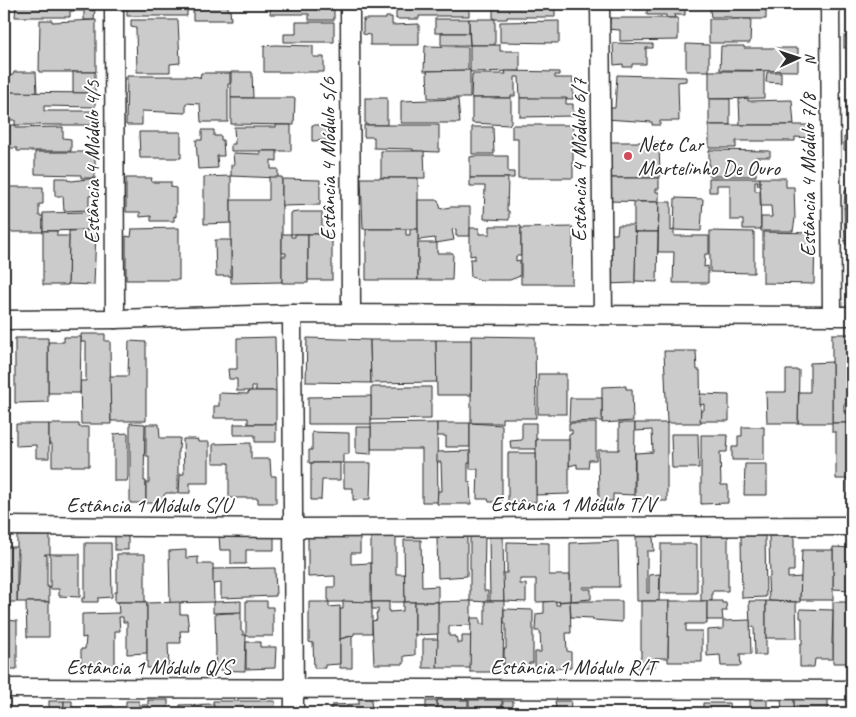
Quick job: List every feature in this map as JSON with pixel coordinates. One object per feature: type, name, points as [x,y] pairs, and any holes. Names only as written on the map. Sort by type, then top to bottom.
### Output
[{"type":"street","name":"Estância 4 Módulo 4/5","points":[[114,4],[115,319]]},
{"type":"street","name":"Estância 4 Módulo 5/6","points":[[350,4],[351,314]]},
{"type":"street","name":"Estância 4 Módulo 6/7","points":[[600,4],[602,315]]},
{"type":"street","name":"Estância 4 Módulo 7/8","points":[[830,4],[832,316]]},
{"type":"street","points":[[292,314],[294,713]]},
{"type":"street","points":[[4,320],[292,314],[852,316]]},
{"type":"street","name":"Estância 1 Módulo S/U","points":[[4,526],[293,528]]},
{"type":"street","name":"Estância 1 Módulo T/V","points":[[293,528],[852,526]]},
{"type":"street","name":"Estância 1 Módulo Q/S","points":[[4,688],[294,690]]},
{"type":"street","name":"Estância 1 Módulo R/T","points":[[294,690],[852,690]]},
{"type":"building","points":[[4,4],[6,4],[6,20],[4,20]]},
{"type":"building","points":[[16,4],[90,4],[90,10],[93,11],[93,8],[95,8],[94,20],[84,20],[84,11],[70,11],[70,17],[15,17]]},
{"type":"building","points":[[127,4],[192,4],[192,10],[187,10],[187,16],[127,16]]},
{"type":"building","points":[[193,4],[228,4],[231,20],[193,20]]},
{"type":"building","points":[[271,4],[334,4],[334,20],[309,20],[309,14],[270,14]]},
{"type":"building","points":[[396,4],[469,4],[469,16],[419,16],[419,19],[396,19]]},
{"type":"building","points":[[493,4],[555,4],[555,17],[507,17],[507,19],[493,19]]},
{"type":"building","points":[[647,4],[685,4],[685,15],[674,15],[675,18],[666,18],[666,15],[647,15]]},
{"type":"building","points":[[709,4],[766,4],[766,19],[711,17]]},
{"type":"building","points":[[386,17],[392,17],[392,25],[419,24],[419,45],[370,45],[370,35],[363,34],[363,22],[365,21],[363,19],[386,19]]},
{"type":"building","points":[[610,18],[678,18],[678,40],[620,41],[620,30],[606,29],[606,24],[610,24]]},
{"type":"building","points":[[435,19],[469,19],[469,33],[435,33]]},
{"type":"building","points":[[469,19],[495,19],[495,45],[470,45]]},
{"type":"building","points":[[709,19],[751,19],[750,43],[709,43]]},
{"type":"building","points":[[40,20],[52,20],[52,22],[96,20],[96,72],[39,72]]},
{"type":"building","points":[[131,20],[178,20],[180,63],[170,64],[170,72],[137,72],[136,28],[131,27]]},
{"type":"building","points":[[559,21],[559,43],[500,42],[500,22]]},
{"type":"building","points":[[296,22],[334,22],[334,42],[284,42],[284,34],[296,34]]},
{"type":"building","points":[[441,33],[469,33],[470,45],[441,45]]},
{"type":"building","points":[[844,36],[852,36],[852,48],[844,48]]},
{"type":"building","points":[[613,43],[653,44],[653,48],[646,48],[646,64],[632,64],[632,67],[623,67],[623,64],[614,65]]},
{"type":"building","points":[[686,44],[709,45],[709,71],[686,71]]},
{"type":"building","points":[[470,45],[500,45],[500,51],[520,51],[520,71],[470,72]]},
{"type":"building","points":[[264,46],[313,46],[313,57],[324,57],[324,72],[264,72]]},
{"type":"building","points":[[425,46],[468,47],[468,70],[424,71]]},
{"type":"building","points":[[721,46],[798,48],[798,71],[720,70]]},
{"type":"building","points":[[470,70],[470,98],[428,98],[427,71]]},
{"type":"building","points":[[505,71],[559,72],[559,75],[555,75],[555,78],[573,78],[573,99],[520,98],[519,77],[515,77],[515,96],[511,96],[511,98],[471,98],[472,74],[506,74]]},
{"type":"building","points":[[709,71],[764,71],[764,98],[709,99]]},
{"type":"building","points":[[14,72],[36,72],[37,93],[4,92],[4,76],[13,75]]},
{"type":"building","points":[[73,72],[95,72],[95,93],[73,93]]},
{"type":"building","points":[[231,72],[252,72],[253,98],[231,98]]},
{"type":"building","points":[[767,72],[781,72],[781,83],[766,82]]},
{"type":"building","points":[[201,73],[230,73],[230,84],[228,84],[228,122],[201,122],[200,104],[186,103],[186,113],[142,111],[142,125],[126,125],[127,76],[186,76],[200,78]]},
{"type":"building","points":[[617,75],[686,77],[686,81],[678,82],[679,121],[660,121],[660,125],[652,125],[652,122],[605,119],[606,108],[615,108]]},
{"type":"building","points":[[4,92],[95,93],[95,107],[44,106],[44,111],[92,111],[92,125],[15,125],[15,120],[4,120]]},
{"type":"building","points":[[231,98],[295,98],[294,125],[231,124]]},
{"type":"building","points":[[365,98],[387,98],[387,125],[365,125]]},
{"type":"building","points":[[472,98],[511,98],[511,122],[509,125],[472,123]]},
{"type":"building","points":[[520,98],[566,98],[566,104],[573,104],[573,116],[520,117]]},
{"type":"building","points":[[748,98],[748,101],[792,100],[794,125],[740,125],[739,99]]},
{"type":"building","points":[[458,99],[460,123],[401,123],[401,101]]},
{"type":"building","points":[[709,99],[730,99],[730,125],[709,125]]},
{"type":"building","points":[[4,125],[16,125],[16,128],[63,127],[63,138],[71,139],[71,151],[17,151],[17,148],[5,148],[4,152]]},
{"type":"building","points":[[276,125],[291,125],[291,151],[231,151],[231,144],[235,144],[234,127],[276,127]]},
{"type":"building","points":[[312,125],[330,125],[331,135],[328,135],[327,140],[312,141]]},
{"type":"building","points":[[364,125],[439,125],[439,152],[374,148],[374,137],[364,137]]},
{"type":"building","points":[[512,125],[573,125],[573,178],[518,178],[518,138],[512,138]]},
{"type":"building","points":[[709,125],[809,125],[809,138],[795,137],[795,141],[736,141],[736,148],[709,148]]},
{"type":"building","points":[[849,125],[852,125],[852,150],[844,150],[844,137],[849,137]]},
{"type":"building","points":[[472,127],[493,127],[494,154],[472,154]]},
{"type":"building","points":[[202,130],[214,130],[214,136],[221,136],[221,140],[223,140],[224,156],[217,156],[218,168],[198,169],[196,140],[202,140]]},
{"type":"building","points":[[139,132],[181,132],[181,158],[140,158]]},
{"type":"building","points":[[606,142],[659,142],[660,178],[606,178]]},
{"type":"building","points":[[709,150],[770,151],[770,157],[756,157],[756,176],[709,176]]},
{"type":"building","points":[[261,151],[277,151],[277,161],[271,160],[271,169],[278,169],[278,178],[231,176],[231,165],[234,165],[233,153],[261,154]]},
{"type":"building","points":[[381,151],[424,151],[425,178],[381,178]]},
{"type":"building","points":[[35,152],[95,152],[95,178],[81,178],[81,175],[35,174]]},
{"type":"building","points":[[508,156],[508,172],[514,172],[514,178],[470,178],[470,157]]},
{"type":"building","points":[[231,176],[231,223],[204,224],[204,177]]},
{"type":"building","points":[[269,177],[282,177],[282,282],[231,283],[231,200],[269,200]]},
{"type":"building","points":[[4,178],[6,178],[6,187],[43,187],[43,204],[39,204],[39,216],[43,216],[43,232],[6,232],[6,226],[4,226]]},
{"type":"building","points":[[55,178],[67,178],[67,180],[72,181],[95,178],[95,195],[89,196],[89,210],[64,211],[63,196],[55,196]]},
{"type":"building","points":[[126,178],[152,178],[151,182],[171,182],[171,187],[176,188],[176,217],[174,216],[174,221],[151,221],[151,216],[140,217],[140,212],[126,212]]},
{"type":"building","points":[[361,178],[418,178],[418,229],[363,229]]},
{"type":"building","points":[[470,178],[508,178],[507,211],[509,211],[509,220],[484,219],[485,186],[470,186]]},
{"type":"building","points":[[606,178],[659,178],[659,189],[656,189],[656,192],[659,192],[659,202],[606,201]]},
{"type":"building","points":[[709,178],[760,178],[760,185],[757,185],[758,181],[755,181],[755,191],[760,191],[761,229],[743,229],[743,220],[730,220],[730,185],[717,185],[717,192],[709,192]]},
{"type":"building","points":[[760,178],[786,178],[786,187],[794,187],[795,219],[793,231],[761,231],[761,217],[772,217],[771,206],[761,206]]},
{"type":"building","points":[[282,179],[320,180],[320,205],[282,206]]},
{"type":"building","points":[[845,190],[852,190],[852,208],[844,208]]},
{"type":"building","points":[[675,198],[703,199],[701,231],[674,230]]},
{"type":"building","points":[[418,200],[438,200],[441,209],[470,207],[470,236],[456,236],[456,229],[452,230],[454,240],[436,243],[435,238],[418,240]]},
{"type":"building","points":[[634,202],[659,202],[658,232],[634,232]]},
{"type":"building","points":[[659,202],[671,202],[671,231],[674,230],[674,236],[709,236],[709,254],[705,254],[704,267],[708,266],[708,283],[673,283],[674,252],[658,252]]},
{"type":"building","points":[[844,208],[852,208],[852,251],[851,245],[845,244]]},
{"type":"building","points":[[89,212],[89,230],[43,231],[43,213]]},
{"type":"building","points":[[322,212],[322,234],[291,234],[291,213]]},
{"type":"building","points":[[618,225],[634,225],[634,232],[636,232],[635,283],[606,284],[606,234],[617,234]]},
{"type":"building","points":[[490,226],[521,226],[521,256],[516,256],[516,261],[520,260],[520,276],[510,280],[481,280],[471,277],[470,259],[475,259],[475,255],[470,256],[470,228],[479,228],[479,234],[490,234]]},
{"type":"building","points":[[573,227],[572,284],[521,284],[521,228]]},
{"type":"building","points":[[179,228],[179,280],[126,280],[126,236],[131,237],[132,229]]},
{"type":"building","points":[[366,229],[406,229],[406,235],[410,235],[410,229],[418,229],[418,280],[366,280]]},
{"type":"building","points":[[96,230],[94,285],[68,284],[69,231]]},
{"type":"building","points":[[43,231],[57,231],[57,236],[69,236],[68,285],[43,285]]},
{"type":"building","points":[[710,231],[754,232],[754,273],[710,272]]},
{"type":"building","points":[[636,232],[658,232],[657,282],[635,281]]},
{"type":"building","points":[[763,232],[815,233],[814,284],[763,283]]},
{"type":"building","points":[[282,234],[291,234],[291,237],[295,237],[295,234],[308,234],[308,283],[282,283],[282,256],[286,256],[286,253],[282,253]]},
{"type":"building","points":[[308,234],[332,234],[332,280],[308,280]]},
{"type":"building","points":[[215,240],[231,240],[231,276],[216,276]]},
{"type":"building","points":[[418,243],[437,243],[437,253],[453,253],[452,280],[418,280]]},
{"type":"building","points":[[81,334],[105,334],[105,341],[110,341],[111,424],[81,424],[80,381],[86,381],[86,342],[81,342]]},
{"type":"building","points":[[832,334],[852,334],[852,401],[848,401],[848,405],[844,404],[844,412],[852,412],[852,423],[832,423]]},
{"type":"building","points":[[471,336],[535,337],[536,418],[502,418],[502,423],[471,423]]},
{"type":"building","points":[[64,337],[81,337],[80,393],[48,393],[48,342],[64,342]]},
{"type":"building","points":[[275,337],[276,391],[256,391],[256,386],[252,386],[252,391],[237,391],[237,379],[229,379],[228,369],[237,369],[237,338]]},
{"type":"building","points":[[15,338],[48,338],[48,402],[15,403]]},
{"type":"building","points":[[307,338],[370,340],[371,383],[306,382]]},
{"type":"building","points":[[370,340],[436,340],[437,382],[371,383]]},
{"type":"building","points":[[436,340],[471,340],[471,395],[437,395]]},
{"type":"building","points":[[129,341],[146,342],[146,421],[111,421],[110,376],[128,376]]},
{"type":"building","points":[[664,351],[696,351],[697,370],[700,370],[701,423],[667,423]]},
{"type":"building","points":[[832,362],[832,423],[798,423],[799,392],[810,392],[810,363]]},
{"type":"building","points":[[786,370],[799,370],[798,423],[767,423],[766,392],[786,392]]},
{"type":"building","points":[[538,374],[566,374],[566,414],[538,414]]},
{"type":"building","points":[[626,386],[626,389],[632,389],[633,421],[602,423],[602,387]]},
{"type":"building","points":[[371,387],[431,387],[431,419],[371,420]]},
{"type":"building","points":[[249,391],[276,391],[276,424],[248,424],[248,418],[214,418],[214,406],[219,406],[219,393],[248,394]]},
{"type":"building","points":[[700,394],[729,395],[729,421],[700,421],[704,404],[700,405]]},
{"type":"building","points":[[371,396],[371,424],[308,424],[308,397]]},
{"type":"building","points":[[570,398],[602,398],[602,421],[569,422]]},
{"type":"building","points":[[130,423],[145,424],[144,481],[146,481],[146,503],[130,503]]},
{"type":"building","points":[[437,423],[438,502],[422,502],[422,449],[371,449],[371,424]]},
{"type":"building","points":[[437,423],[470,423],[470,447],[446,447],[446,436],[437,436]]},
{"type":"building","points":[[470,423],[502,425],[502,502],[489,502],[488,499],[477,499],[478,469],[470,469]]},
{"type":"building","points":[[522,423],[536,423],[536,449],[511,449],[510,441],[522,440]]},
{"type":"building","points":[[569,423],[596,423],[596,460],[589,460],[588,468],[577,468],[577,464],[569,466],[569,434],[572,434],[572,430],[569,430]]},
{"type":"building","points":[[619,423],[635,423],[634,495],[613,494],[613,501],[599,501],[598,450],[619,450]]},
{"type":"building","points":[[635,423],[667,423],[667,501],[635,501],[635,453],[653,452],[652,430],[635,431]]},
{"type":"building","points":[[832,423],[852,423],[852,502],[848,502],[848,479],[836,479],[836,432],[832,432]]},
{"type":"building","points":[[16,424],[49,424],[49,458],[36,458],[36,445],[16,446]]},
{"type":"building","points":[[49,424],[79,424],[79,427],[89,427],[89,466],[52,466],[52,444],[49,444]]},
{"type":"building","points":[[146,424],[159,424],[160,438],[180,438],[178,449],[178,493],[166,493],[164,495],[164,503],[146,503],[146,483],[149,483],[149,456],[146,456]]},
{"type":"building","points":[[234,424],[276,424],[276,442],[255,442],[255,435],[234,435]]},
{"type":"building","points":[[356,427],[371,427],[371,454],[356,453]]},
{"type":"building","points":[[742,427],[764,427],[764,460],[732,460],[732,447],[738,447],[738,436],[742,436]]},
{"type":"building","points":[[312,432],[349,433],[349,454],[343,454],[343,463],[309,463],[309,450],[312,450]]},
{"type":"building","points":[[128,433],[127,481],[114,481],[114,434]]},
{"type":"building","points":[[671,434],[698,434],[699,468],[672,468]]},
{"type":"building","points":[[701,435],[728,435],[727,452],[720,452],[721,485],[728,485],[728,503],[701,504]]},
{"type":"building","points":[[183,439],[209,442],[209,483],[190,483],[190,493],[179,493],[180,474],[184,474]]},
{"type":"building","points":[[536,439],[569,439],[569,494],[536,495]]},
{"type":"building","points":[[251,443],[251,459],[270,459],[271,476],[276,476],[276,503],[258,503],[258,498],[229,498],[229,463],[213,463],[213,444]]},
{"type":"building","points":[[470,451],[468,482],[470,482],[471,504],[437,504],[438,491],[442,491],[441,462],[437,462],[437,452]]},
{"type":"building","points":[[508,453],[536,453],[536,502],[508,502]]},
{"type":"building","points":[[311,463],[340,463],[340,480],[322,480],[321,500],[311,500]]},
{"type":"building","points":[[344,463],[371,463],[370,499],[353,500],[353,488],[344,488]]},
{"type":"building","points":[[745,464],[767,464],[767,495],[744,495]]},
{"type":"building","points":[[371,534],[396,534],[396,574],[405,574],[405,602],[371,602]]},
{"type":"building","points":[[470,534],[485,534],[484,591],[488,591],[488,602],[470,601]]},
{"type":"building","points":[[489,534],[503,534],[504,601],[490,601]]},
{"type":"building","points":[[219,535],[274,535],[274,550],[246,550],[246,564],[231,564],[231,550],[220,550]]},
{"type":"building","points":[[701,535],[728,535],[728,591],[712,591],[712,601],[701,601]]},
{"type":"building","points":[[17,536],[50,536],[50,554],[44,555],[47,555],[49,602],[17,602],[19,554],[17,554]]},
{"type":"building","points":[[115,536],[128,536],[128,550],[115,550]]},
{"type":"building","points":[[308,536],[360,536],[360,553],[351,553],[351,564],[371,563],[371,602],[328,602],[328,587],[335,587],[335,576],[308,577]]},
{"type":"building","points":[[437,536],[467,536],[467,576],[438,578]]},
{"type":"building","points":[[636,536],[653,536],[654,551],[647,551],[647,593],[649,593],[649,575],[660,574],[659,601],[637,601]]},
{"type":"building","points":[[741,536],[765,536],[766,597],[742,598]]},
{"type":"building","points":[[769,536],[794,536],[794,571],[788,571],[788,578],[801,577],[800,602],[769,601]]},
{"type":"building","points":[[404,540],[421,540],[422,587],[438,586],[438,602],[405,602]]},
{"type":"building","points":[[618,541],[619,587],[582,587],[583,589],[591,589],[591,599],[570,601],[570,543]]},
{"type":"building","points":[[507,542],[549,543],[549,575],[570,575],[570,601],[536,602],[536,579],[520,579],[520,584],[526,584],[526,602],[504,601],[503,573],[507,573]]},
{"type":"building","points":[[85,543],[111,543],[112,597],[98,598],[98,602],[82,602],[82,598],[85,598]]},
{"type":"building","points":[[661,544],[697,544],[697,593],[660,593]]},
{"type":"building","points":[[4,547],[17,547],[17,602],[4,602]]},
{"type":"building","points":[[833,547],[852,548],[852,590],[833,589]]},
{"type":"building","points":[[186,550],[186,558],[198,557],[198,564],[213,564],[214,602],[170,603],[169,551]]},
{"type":"building","points":[[802,550],[833,550],[833,600],[800,600]]},
{"type":"building","points":[[50,554],[80,554],[80,597],[59,596],[59,589],[50,589]]},
{"type":"building","points":[[117,554],[145,554],[145,602],[115,602],[115,592],[117,592]]},
{"type":"building","points":[[275,568],[276,596],[221,598],[221,583],[213,584],[213,569]]},
{"type":"building","points":[[241,601],[241,612],[213,613],[213,602]]},
{"type":"building","points":[[246,601],[267,601],[267,607],[273,607],[273,636],[246,636]]},
{"type":"building","points":[[343,601],[372,602],[372,633],[354,633],[354,635],[340,639],[340,609],[343,609]]},
{"type":"building","points":[[471,601],[471,625],[449,626],[449,636],[457,637],[457,643],[462,643],[462,636],[471,636],[471,668],[437,668],[438,602]]},
{"type":"building","points":[[485,601],[504,601],[503,672],[470,672],[471,618],[480,618],[480,624],[485,624]]},
{"type":"building","points":[[556,601],[556,605],[560,605],[559,602],[570,601],[571,633],[566,633],[567,651],[571,652],[571,668],[535,669],[535,652],[541,652],[540,631],[535,631],[536,614],[544,613],[544,602]]},
{"type":"building","points":[[570,601],[622,601],[622,622],[571,617]]},
{"type":"building","points":[[641,601],[669,601],[668,658],[655,658],[655,667],[635,667],[635,658],[641,658]]},
{"type":"building","points":[[669,601],[707,601],[707,624],[686,624],[686,631],[702,631],[702,662],[668,662]]},
{"type":"building","points":[[707,601],[722,601],[722,603],[726,603],[727,611],[722,611],[723,620],[707,620]]},
{"type":"building","points":[[749,601],[766,601],[766,655],[755,655],[754,627],[750,627]]},
{"type":"building","points":[[766,601],[796,602],[797,638],[766,638]]},
{"type":"building","points":[[26,602],[49,602],[49,637],[27,637]]},
{"type":"building","points":[[118,602],[147,602],[147,653],[127,654],[127,622],[123,622],[123,617],[119,617],[120,631],[115,631],[115,668],[81,668],[81,649],[85,649],[86,637],[82,638],[82,614],[119,613]]},
{"type":"building","points":[[180,602],[180,614],[187,614],[189,631],[180,631],[181,643],[168,643],[169,668],[147,668],[147,603]]},
{"type":"building","points":[[309,602],[329,602],[329,607],[340,606],[340,664],[325,665],[325,668],[314,668],[313,643],[309,642]]},
{"type":"building","points":[[372,602],[389,602],[389,612],[403,611],[403,602],[415,602],[415,655],[404,656],[404,664],[374,664],[372,621],[377,620],[376,613],[378,613],[378,609],[372,609]]},
{"type":"building","points":[[415,602],[438,602],[438,634],[415,635]]},
{"type":"building","points":[[833,602],[852,602],[852,663],[833,663]]},
{"type":"building","points":[[504,609],[533,610],[533,663],[529,663],[529,667],[504,668],[506,623],[504,623]]},
{"type":"building","points":[[800,609],[833,610],[833,659],[815,659],[814,667],[800,667],[802,618],[800,618]]},
{"type":"building","points":[[241,613],[241,631],[243,631],[243,635],[246,635],[245,671],[213,670],[213,667],[215,667],[216,651],[215,614]]},
{"type":"building","points":[[5,620],[17,621],[17,669],[4,669]]},
{"type":"building","points":[[750,620],[751,654],[740,654],[741,666],[721,666],[720,655],[707,656],[707,630],[723,629],[723,621]]},
{"type":"building","points":[[352,636],[352,668],[340,668],[340,639]]},
{"type":"building","points":[[423,639],[438,639],[437,668],[423,668]]},
{"type":"building","points":[[246,642],[260,642],[260,647],[276,647],[275,668],[246,669]]},
{"type":"building","points":[[794,698],[828,698],[828,713],[794,713]]},
{"type":"building","points":[[359,699],[371,699],[372,713],[330,713],[332,705],[359,704]]},
{"type":"building","points":[[750,699],[767,699],[767,710],[782,711],[781,699],[794,699],[794,713],[750,713]]},
{"type":"building","points":[[148,700],[168,700],[168,713],[148,713]]},
{"type":"building","points":[[437,700],[468,700],[468,713],[440,713],[440,709],[437,709]]},
{"type":"building","points":[[469,700],[502,700],[502,713],[469,713]]},
{"type":"building","points":[[49,701],[64,701],[64,713],[49,713]]},
{"type":"building","points":[[64,701],[72,701],[72,708],[82,708],[82,713],[64,713]]},
{"type":"building","points":[[126,701],[139,701],[139,705],[148,705],[148,713],[126,713]]},
{"type":"building","points":[[213,701],[275,701],[276,713],[214,713]]},
{"type":"building","points":[[426,701],[437,701],[437,713],[426,713]]},
{"type":"building","points":[[503,701],[513,701],[513,713],[502,713]]},
{"type":"building","points":[[555,701],[571,701],[570,713],[548,713],[548,708],[556,708]]},
{"type":"building","points":[[703,703],[729,703],[730,713],[703,713]]},
{"type":"building","points":[[214,704],[214,713],[180,713],[180,705]]},
{"type":"building","points":[[113,706],[113,713],[82,713],[82,707]]},
{"type":"building","points":[[526,707],[526,713],[515,713],[515,708]]},
{"type":"building","points":[[734,708],[747,708],[747,713],[734,713]]},
{"type":"place","name":"Neto Car Martelinho De Ouro","points":[[628,156]]}]
